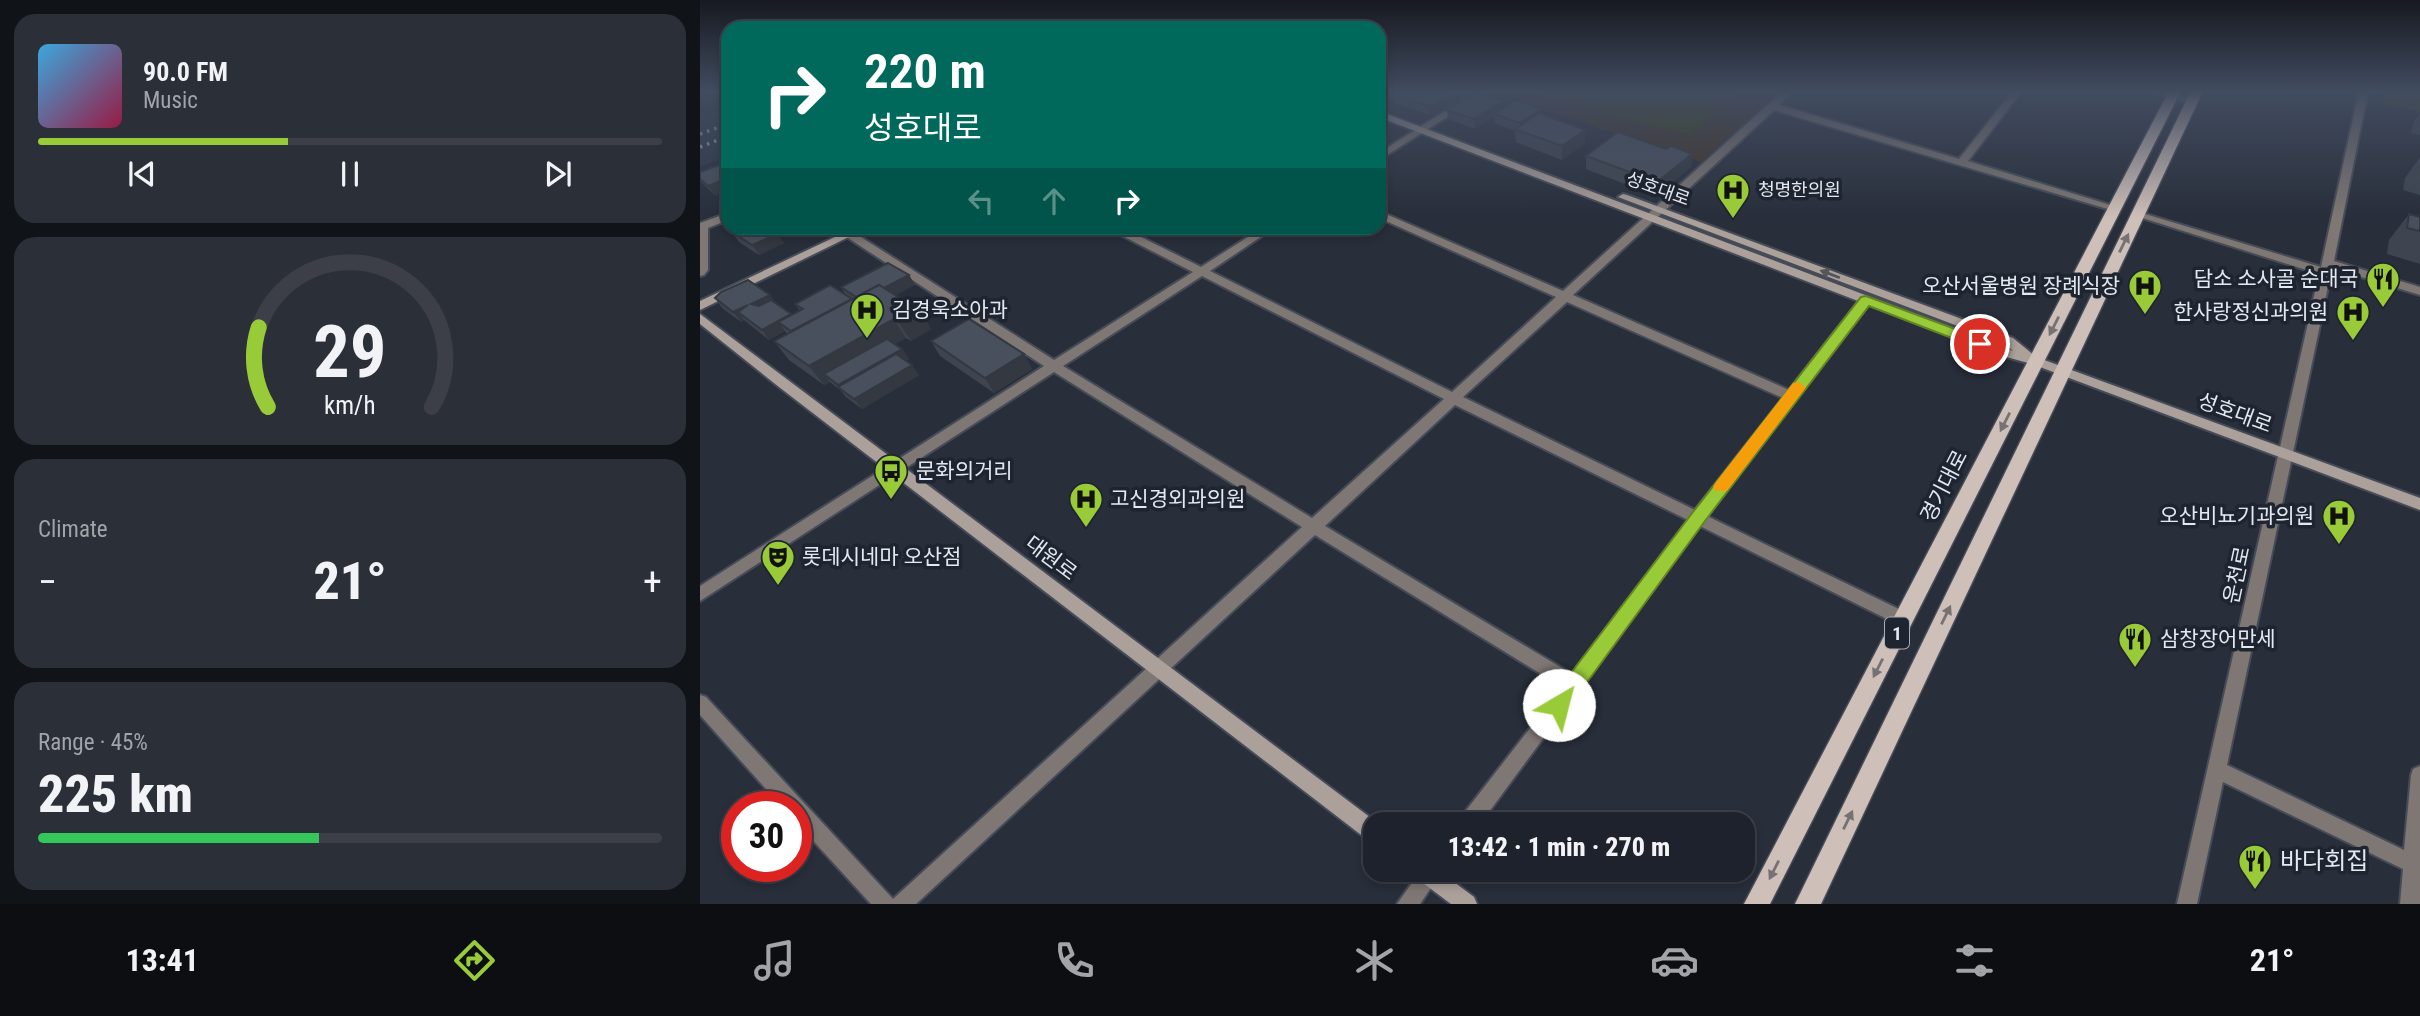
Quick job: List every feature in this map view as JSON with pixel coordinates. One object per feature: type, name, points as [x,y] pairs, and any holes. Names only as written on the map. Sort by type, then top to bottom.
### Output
[{"type":"main road","name":"성호대로","points":[[1440,133],[2009,341],[2036,361]]},
{"type":"main road","name":"경기대로","points":[[1757,904],[2153,133]]},
{"type":"main road","name":"1","points":[[1808,904],[2177,133]]},
{"type":"main road","name":"성호대로","points":[[1656,214],[1866,300],[2420,504]]},
{"type":"main road","points":[[700,306],[845,235]]},
{"type":"main road","name":"대원로","points":[[700,318],[893,468],[1159,666],[1363,824]]},
{"type":"main road","points":[[1440,882],[1467,904]]},
{"type":"street","points":[[1386,153],[1418,133]]},
{"type":"street","points":[[901,904],[1743,133]]},
{"type":"street","points":[[1864,133],[2115,208]]},
{"type":"street","points":[[1962,162],[1985,133]]},
{"type":"street","name":"운천로","points":[[2187,904],[2266,540],[2288,455],[2355,133]]},
{"type":"street","points":[[2138,215],[2420,291]]},
{"type":"street","points":[[1386,217],[1791,396]]},
{"type":"street","points":[[700,273],[703,226],[721,219]]},
{"type":"street","points":[[861,235],[929,288],[1574,685]]},
{"type":"street","points":[[1129,235],[1903,619]]},
{"type":"street","points":[[700,594],[1258,235]]},
{"type":"street","points":[[1477,812],[1699,516],[1866,300]]},
{"type":"street","points":[[700,703],[781,791]]},
{"type":"street","points":[[2216,769],[2413,864]]},
{"type":"street","points":[[2410,904],[2420,775]]},
{"type":"street","points":[[812,824],[885,904]]},
{"type":"street","points":[[1407,904],[1421,882]]},
{"type":"shaded area","points":[[700,133],[721,133],[721,159],[700,167]]},
{"type":"shaded area","points":[[1614,133],[1733,133],[1701,162]]},
{"type":"building","points":[[1527,133],[1580,133],[1562,146]]},
{"type":"building","points":[[1616,133],[1666,149],[1671,146],[1692,154],[1657,182],[1586,156]]},
{"type":"building","points":[[721,164],[721,181],[708,186],[700,179],[700,172]]},
{"type":"building","points":[[2409,214],[2420,217],[2420,231],[2407,228]]},
{"type":"building","points":[[737,235],[775,235],[752,245]]},
{"type":"building","points":[[888,263],[909,275],[884,288],[879,285],[856,297],[841,287]]},
{"type":"building","points":[[748,280],[770,295],[751,304],[759,306],[771,300],[791,314],[762,330],[738,312],[748,305],[733,312],[715,298],[721,292]]},
{"type":"building","points":[[830,285],[852,299],[791,331],[778,322],[803,309],[795,304]]},
{"type":"building","points":[[879,285],[919,310],[898,322],[894,319],[809,366],[774,341]]},
{"type":"building","points":[[969,319],[1024,354],[985,378],[931,341]]},
{"type":"building","points":[[887,339],[902,349],[838,385],[824,374]]},
{"type":"building","points":[[896,354],[912,365],[854,399],[838,387]]},
{"type":"railway","points":[[700,147],[721,139]]},
{"type":"slow traffic","points":[[1721,487],[1798,387]]},
{"type":"place","name":"청명한의원","points":[[1733,220]]},
{"type":"place","name":"담소 소사골 순대국","points":[[2383,309]]},
{"type":"place","name":"오산서울병원 장례식장","points":[[2145,316]]},
{"type":"place","name":"김경욱소아과","points":[[867,340]]},
{"type":"place","name":"한사랑정신과의원","points":[[2353,342]]},
{"type":"place","name":"문화의거리","points":[[891,501]]},
{"type":"place","name":"고신경외과의원","points":[[1086,529]]},
{"type":"place","name":"오산비뇨기과의원","points":[[2339,546]]},
{"type":"place","name":"롯데시네마 오산점","points":[[778,587]]},
{"type":"place","name":"삼창장어만세","points":[[2135,669]]},
{"type":"place","name":"바다회집","points":[[2255,891]]},
{"type":"route","points":[[1559,705],[1699,516],[1866,300],[1980,344]]}]
